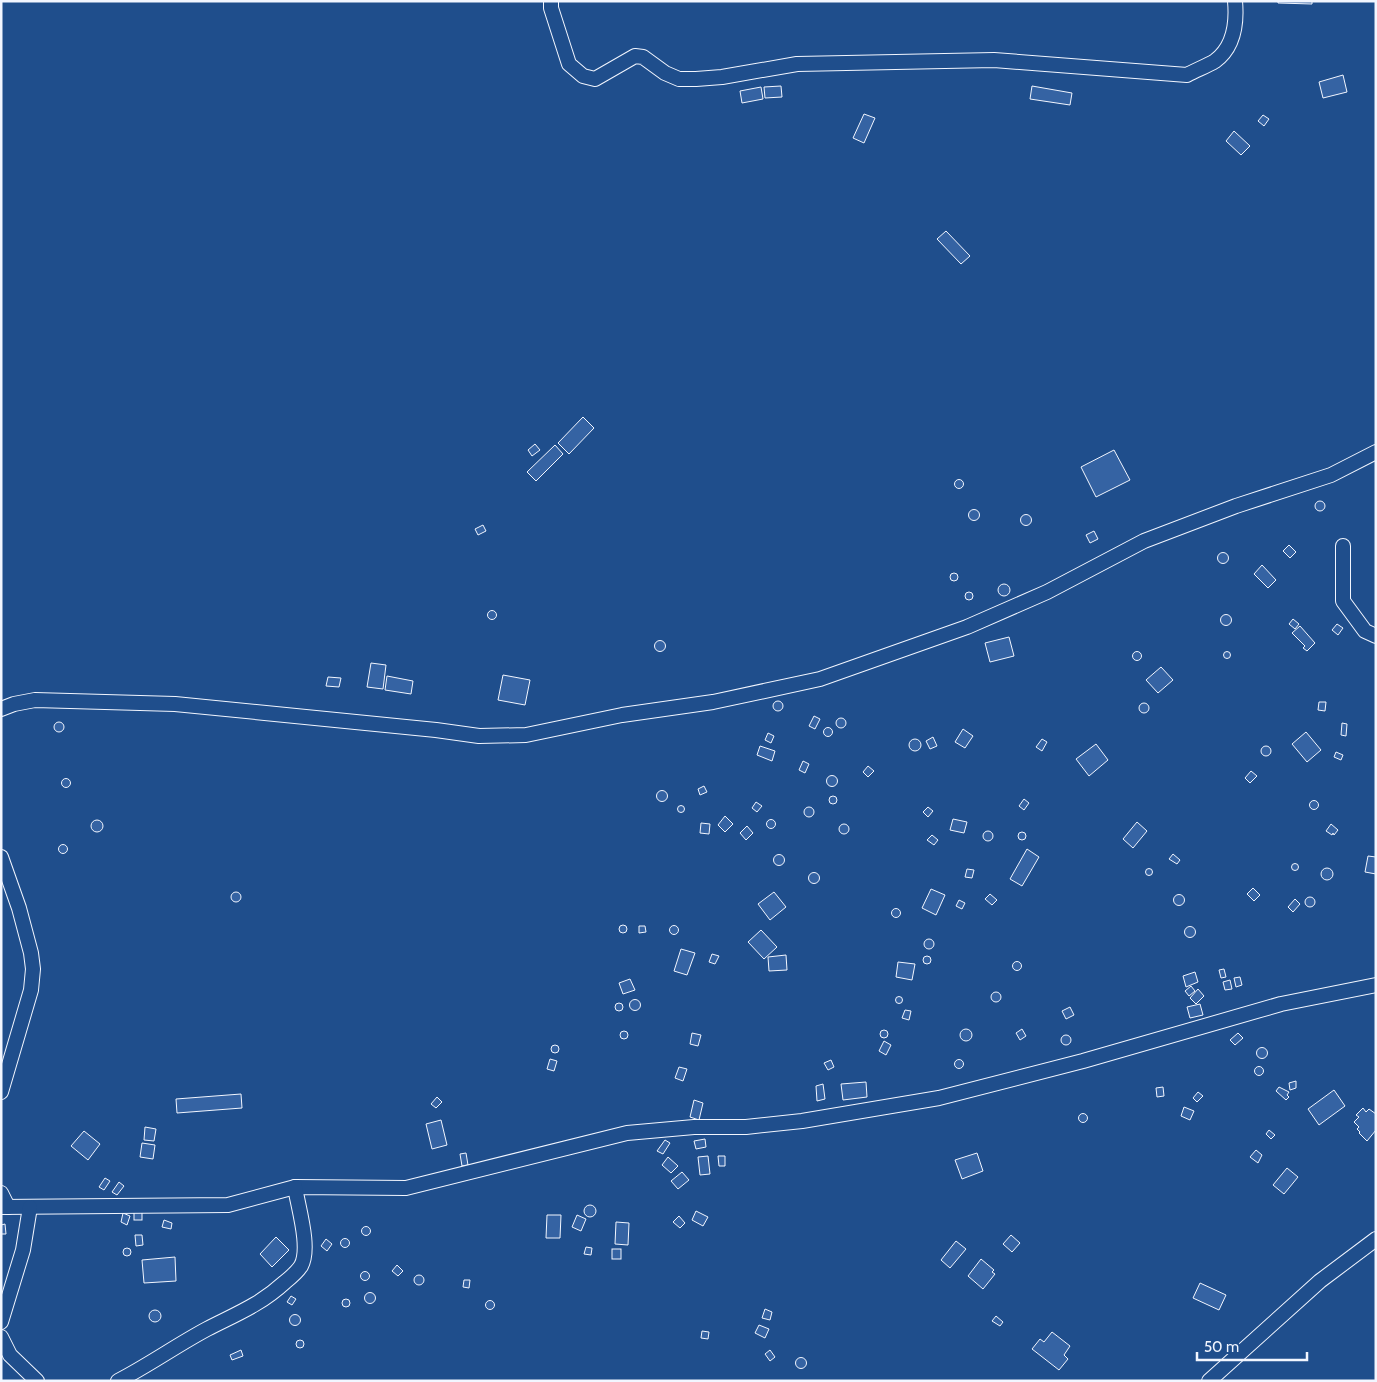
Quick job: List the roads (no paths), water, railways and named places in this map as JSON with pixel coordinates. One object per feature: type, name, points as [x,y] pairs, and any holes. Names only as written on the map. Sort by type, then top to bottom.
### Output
[{"type":"street","points":[[551,1],[551,8],[569,64],[582,76],[596,79],[635,56],[643,57],[665,73],[678,79],[696,80],[797,64],[994,60],[1187,75],[1215,61],[1230,44],[1237,16],[1235,1]]},
{"type":"street","points":[[1,709],[14,704],[35,700],[175,704],[479,736],[526,735],[622,715],[713,702],[820,679],[967,627],[1047,592],[1144,541],[1236,506],[1331,475],[1376,452]]},
{"type":"street","points":[[1343,546],[1343,601],[1365,632],[1376,636]]},
{"type":"street","points":[[1,856],[19,908],[31,953],[33,969],[31,990],[1,1092]]},
{"type":"street","points":[[1,1193],[5,1207],[228,1205],[294,1187],[406,1188],[627,1133],[694,1127],[746,1127],[939,1098],[1083,1061],[1281,1004],[1376,985]]},
{"type":"street","points":[[118,1381],[207,1329],[248,1310],[273,1294],[289,1279],[301,1265],[305,1252],[294,1187]]},
{"type":"street","points":[[1,1322],[23,1250],[30,1207]]},
{"type":"street","points":[[1208,1381],[1320,1281],[1376,1239]]},
{"type":"street","points":[[1,1337],[10,1354],[37,1381]]}]
